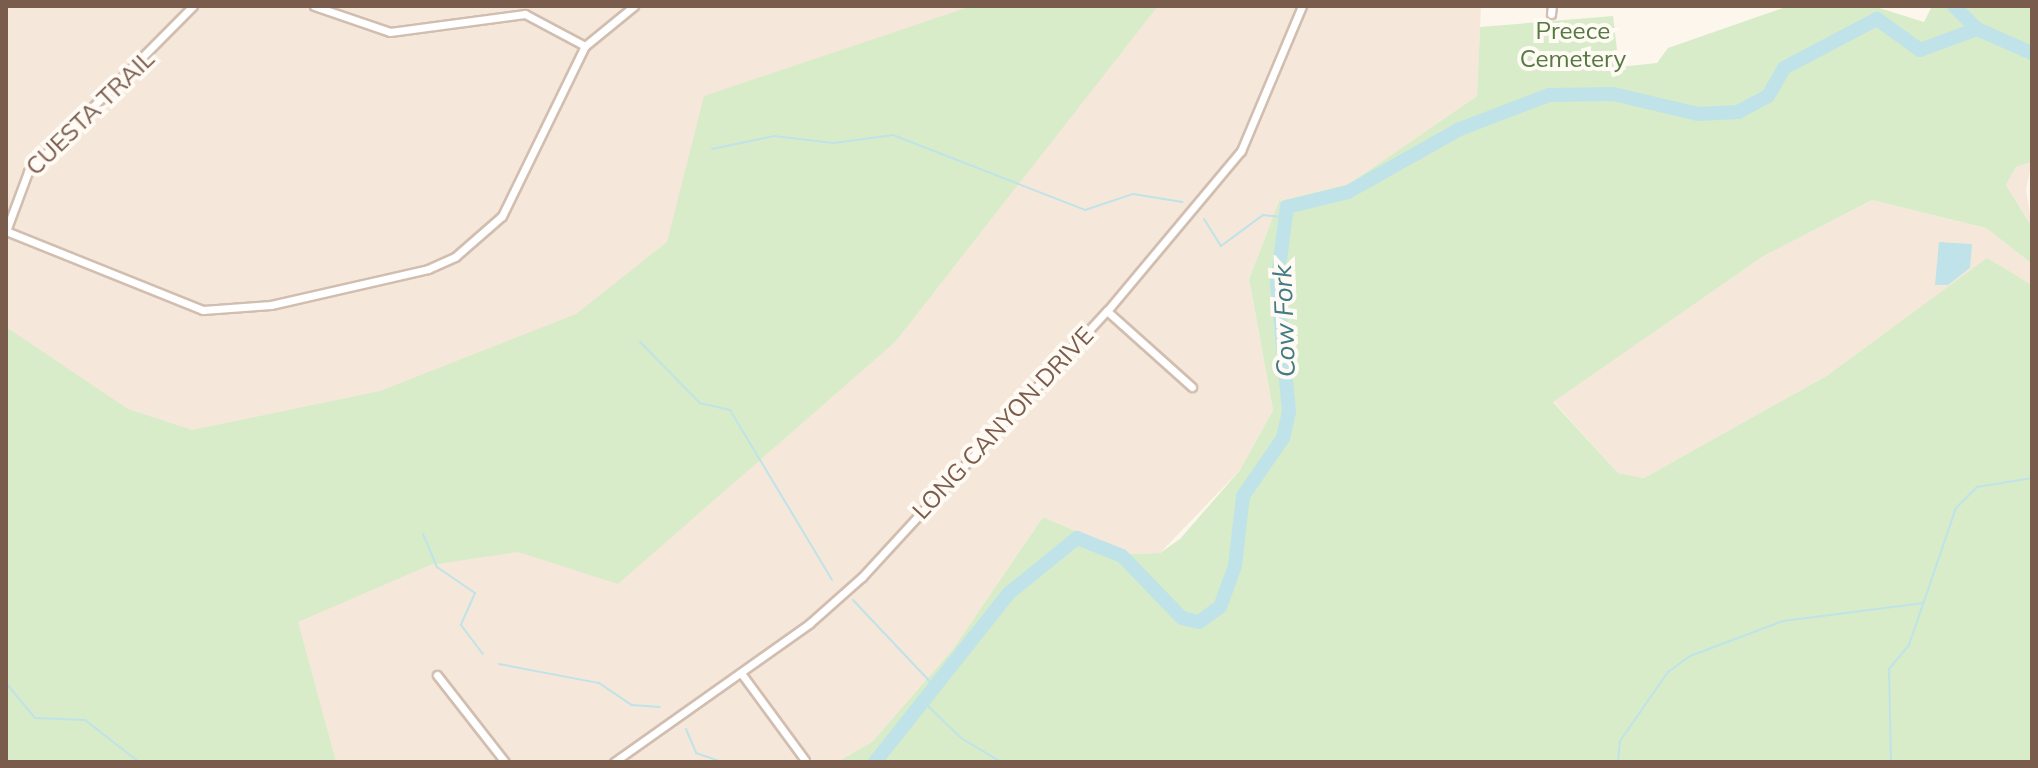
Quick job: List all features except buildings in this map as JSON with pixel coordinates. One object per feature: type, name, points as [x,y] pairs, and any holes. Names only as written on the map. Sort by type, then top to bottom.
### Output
[{"type":"street","name":"CUESTA TRAIL","points":[[6,231],[28,172],[193,6]]},
{"type":"street","points":[[314,6],[390,32],[525,14],[585,46]]},
{"type":"street","points":[[6,231],[203,310],[271,305],[428,269],[455,257],[502,216],[585,46],[634,6]]},
{"type":"street","name":"LONG CANYON DRIVE","points":[[614,762],[741,673],[862,577],[1107,311],[1241,151],[1302,6]]},
{"type":"street","points":[[1107,311],[1192,387]]},
{"type":"street","points":[[741,673],[805,760]]},
{"type":"street","points":[[437,675],[505,762]]},
{"type":"shaded area","points":[[6,6],[1481,6],[1477,96],[1349,184],[1279,201],[1249,279],[1273,410],[1240,470],[1160,553],[1130,554],[1043,517],[953,649],[872,742],[837,762],[6,762]]},
{"type":"shaded area","points":[[2032,162],[2026,189],[2032,227],[2006,185],[2016,167]]},
{"type":"shaded area","points":[[1872,200],[1986,228],[2032,264],[2032,285],[1987,259],[1828,375],[1644,478],[1618,473],[1553,401],[1762,257]]},
{"type":"green space","points":[[972,6],[1158,6],[895,342],[618,584],[518,552],[430,565],[298,622],[336,762],[6,762],[6,327],[128,409],[192,430],[380,391],[576,314],[667,242],[704,96]]},
{"type":"green space","name":"Preece Cemetery","points":[[1789,6],[1873,6],[1924,22],[1932,6],[2032,6],[2032,162],[2016,167],[2006,185],[2032,227],[2032,264],[1986,228],[1872,200],[1762,257],[1553,402],[1618,473],[1644,478],[1828,375],[1987,258],[2032,285],[2032,762],[837,762],[872,742],[953,649],[1043,517],[1130,554],[1160,553],[1180,539],[1240,470],[1273,410],[1249,279],[1279,201],[1349,184],[1477,96],[1480,27],[1613,16],[1619,67],[1657,63],[1668,48]]},
{"type":"water","points":[[1939,242],[1972,244],[1970,268],[1948,285],[1935,285]]},
{"type":"waterway","points":[[1954,6],[1977,29],[2032,53]]},
{"type":"waterway","name":"Cow Fork","points":[[875,762],[1008,594],[1077,538],[1122,556],[1182,618],[1199,622],[1220,607],[1235,566],[1243,496],[1283,438],[1289,412],[1277,283],[1287,207],[1348,192],[1460,129],[1549,95],[1613,94],[1698,114],[1738,112],[1768,96],[1784,68],[1877,19],[1920,50],[1977,29]]},
{"type":"waterway","points":[[712,149],[774,136],[834,143],[893,135],[1085,210],[1133,194],[1182,202]]},
{"type":"waterway","points":[[1204,219],[1221,246],[1263,215],[1283,217]]},
{"type":"waterway","points":[[640,342],[700,403],[730,410],[832,580]]},
{"type":"waterway","points":[[1891,762],[1889,669],[1909,645],[1956,508],[1977,487],[2032,478]]},
{"type":"waterway","points":[[423,534],[437,567],[475,593],[461,625],[483,654]]},
{"type":"waterway","points":[[853,600],[937,689]]},
{"type":"waterway","points":[[1618,762],[1620,741],[1668,672],[1690,656],[1783,621],[1924,603]]},
{"type":"waterway","points":[[499,664],[599,683],[632,705],[660,707]]},
{"type":"waterway","points":[[6,683],[35,718],[85,720],[139,762]]},
{"type":"waterway","points":[[925,703],[961,738],[1001,762]]},
{"type":"waterway","points":[[686,729],[696,753],[722,762]]}]
